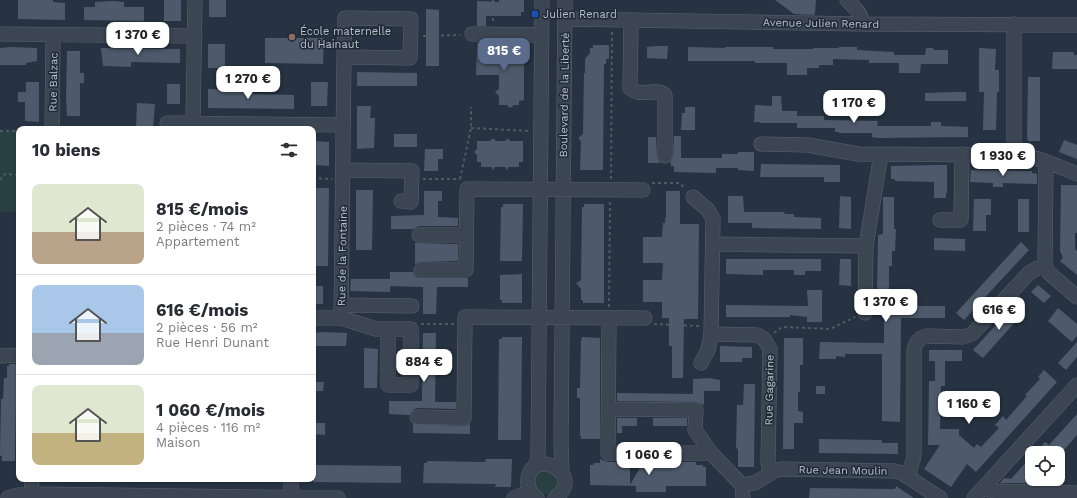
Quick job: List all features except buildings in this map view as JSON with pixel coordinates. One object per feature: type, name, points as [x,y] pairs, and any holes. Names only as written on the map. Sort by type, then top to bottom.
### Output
[{"type":"street","points":[[193,123],[195,0]]},
{"type":"street","name":"Boulevard de la Liberté","points":[[533,495],[528,486],[528,478],[537,461],[538,455],[542,0]]},
{"type":"street","name":"Boulevard de la Liberté","points":[[563,496],[564,481],[561,457],[565,0]]},
{"type":"street","points":[[846,0],[858,12],[862,20],[862,24]]},
{"type":"street","name":"Rue de la Fontaine","points":[[344,57],[410,58],[411,20],[344,18],[341,312],[369,327],[411,329]]},
{"type":"street","name":"Avenue Julien Renard","points":[[565,19],[862,24],[1077,25]]},
{"type":"street","points":[[631,20],[630,88],[636,92],[661,92],[665,95],[665,156]]},
{"type":"street","points":[[1014,24],[1014,155]]},
{"type":"street","points":[[0,34],[195,36]]},
{"type":"street","points":[[472,34],[542,35]]},
{"type":"street","name":"Rue Balzac","points":[[52,126],[53,35]]},
{"type":"street","points":[[167,123],[343,125]]},
{"type":"street","points":[[761,144],[808,145],[852,153],[1032,156],[1077,174]]},
{"type":"street","points":[[865,313],[866,246],[881,154]]},
{"type":"street","points":[[940,220],[961,220],[962,154]]},
{"type":"street","points":[[1046,162],[1045,266],[1049,273],[1077,297]]},
{"type":"street","points":[[343,174],[412,171],[411,202],[401,202]]},
{"type":"street","points":[[421,270],[466,270],[466,235],[463,184],[540,190],[643,190]]},
{"type":"street","points":[[693,197],[708,210],[712,216],[713,244],[711,334],[708,350],[701,363]]},
{"type":"street","points":[[419,235],[466,235]]},
{"type":"street","points":[[713,244],[866,246]]},
{"type":"street","points":[[908,476],[914,455],[914,351],[917,342],[923,337],[927,336],[963,337],[972,334],[1029,273],[1045,266]]},
{"type":"street","points":[[316,317],[341,312],[412,306]]},
{"type":"street","points":[[417,417],[464,418],[465,317],[644,318]]},
{"type":"street","points":[[609,318],[608,453],[711,452]]},
{"type":"street","points":[[388,329],[388,385],[411,385],[411,329]]},
{"type":"street","name":"Rue Gagarine","points":[[711,334],[753,334],[764,339],[770,349],[768,462],[770,474]]},
{"type":"street","points":[[0,356],[16,355]]},
{"type":"street","points":[[978,493],[1077,384]]},
{"type":"street","points":[[608,409],[696,410],[695,430],[743,492]]},
{"type":"street","points":[[533,469],[542,464],[550,464],[558,468],[562,474]]},
{"type":"street","name":"Rue Jean Moulin","points":[[743,492],[755,483],[781,469],[894,470],[908,476],[940,498]]},
{"type":"street","points":[[31,494],[32,482]]},
{"type":"street","points":[[291,482],[291,497]]},
{"type":"street","points":[[978,493],[990,490],[1077,493]]},
{"type":"street","points":[[8,498],[31,494],[76,497],[338,498]]},
{"type":"street","points":[[514,498],[533,495]]},
{"type":"path","points":[[493,0],[494,34]]},
{"type":"path","points":[[609,318],[612,20]]},
{"type":"path","points":[[411,36],[472,34]]},
{"type":"path","points":[[412,179],[463,184],[471,128],[471,107]]},
{"type":"path","points":[[471,128],[541,132]]},
{"type":"path","points":[[0,130],[16,131]]},
{"type":"path","points":[[0,180],[5,174],[16,175]]},
{"type":"path","points":[[316,178],[343,174]]},
{"type":"path","points":[[643,190],[650,183],[680,183],[693,197]]},
{"type":"path","points":[[764,339],[782,327],[830,329],[865,313]]},
{"type":"path","points":[[411,329],[412,324],[455,324],[465,317]]},
{"type":"path","points":[[644,318],[648,324],[698,326],[711,334]]},
{"type":"green space","points":[[16,130],[16,212],[0,212],[0,132]]},
{"type":"green space","points":[[546,472],[554,475],[557,483],[554,491],[546,494],[538,491],[535,483],[538,475]]},
{"type":"place","name":"Julien Renard","points":[[535,14]]},
{"type":"place","name":"École maternelle du Hainaut","points":[[292,37]]}]
